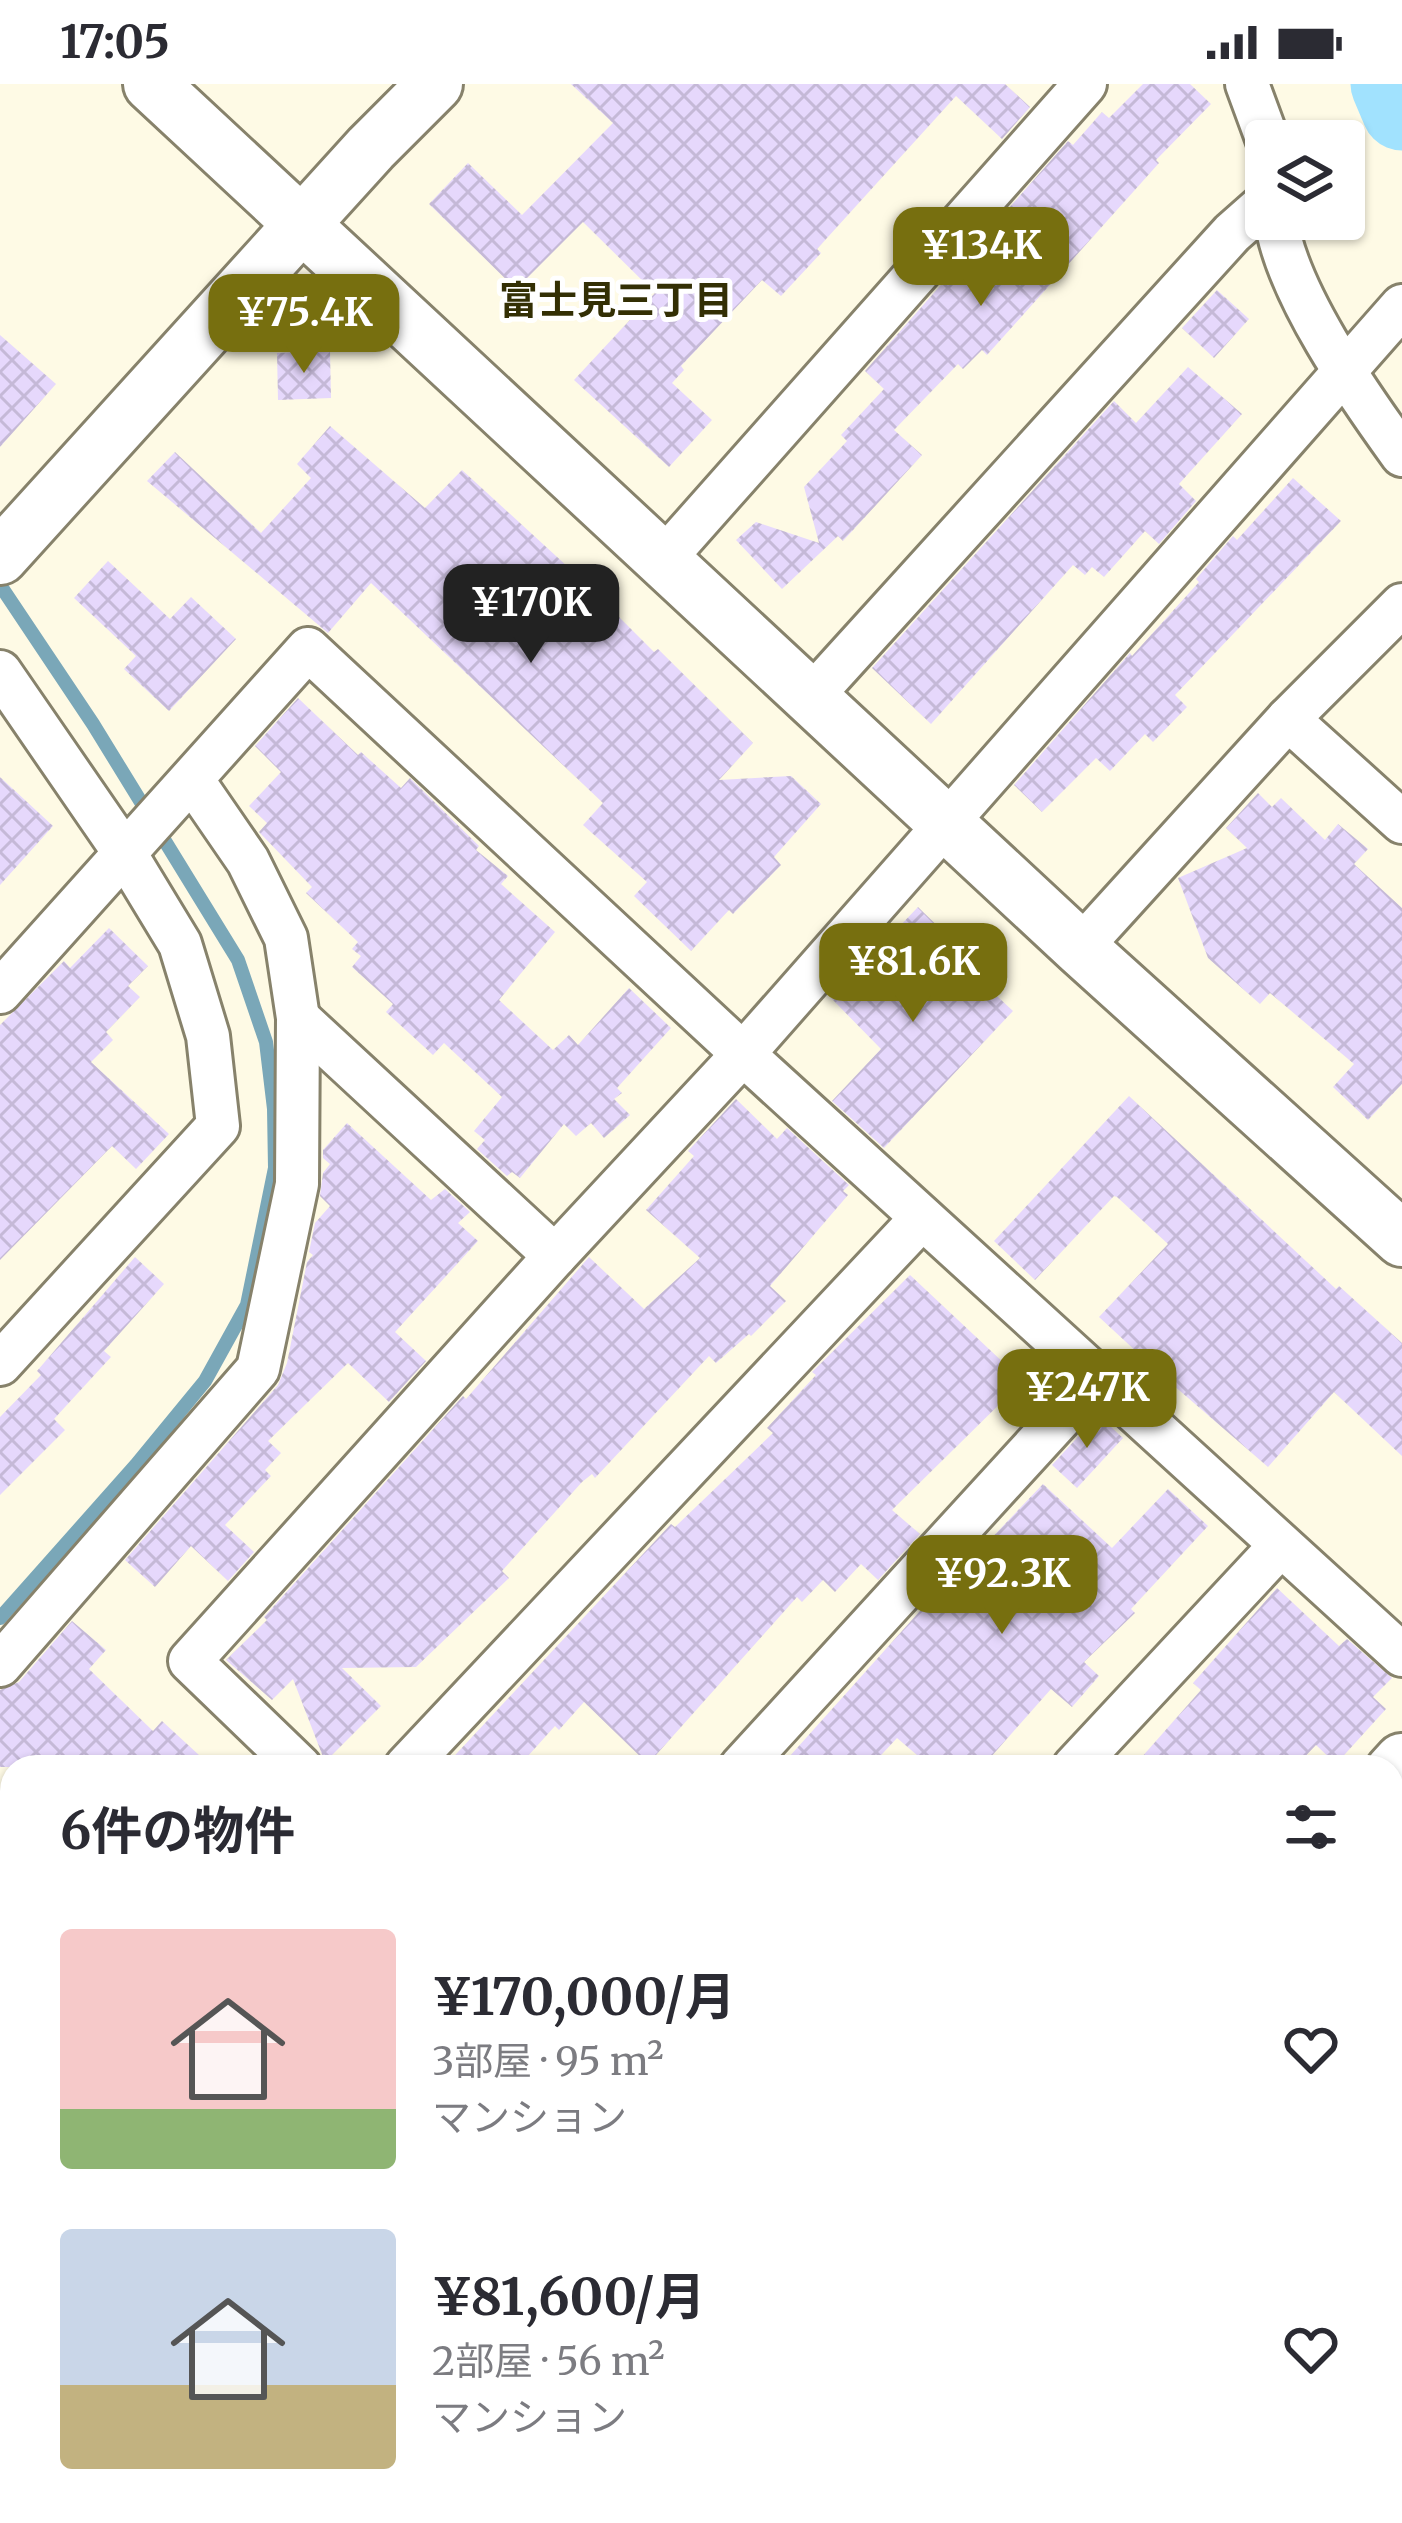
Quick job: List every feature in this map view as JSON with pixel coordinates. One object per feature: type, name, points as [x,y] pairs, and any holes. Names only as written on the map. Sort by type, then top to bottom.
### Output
[{"type":"street","points":[[151,84],[1080,948],[1398,1229]]},
{"type":"street","points":[[10,546],[371,148],[435,84]]},
{"type":"street","points":[[662,561],[1085,84]]},
{"type":"street","points":[[1247,84],[1260,120]]},
{"type":"street","points":[[811,697],[1245,222]]},
{"type":"street","points":[[1279,240],[1310,311],[1402,455]]},
{"type":"street","points":[[288,1755],[190,1661],[743,1054],[1402,306]]},
{"type":"street","points":[[1080,948],[1288,719],[1402,605]]},
{"type":"street","points":[[0,992],[308,649],[743,1054],[1402,1654]]},
{"type":"street","points":[[0,672],[126,855],[180,944],[208,1036],[218,1126],[0,1364]]},
{"type":"street","points":[[1288,719],[1402,821]]},
{"type":"street","points":[[0,1665],[258,1370],[298,1184],[298,1018],[286,938],[248,861],[193,781]]},
{"type":"street","points":[[298,1018],[555,1256]]},
{"type":"street","points":[[417,1755],[922,1218]]},
{"type":"street","points":[[752,1755],[1096,1378]]},
{"type":"street","points":[[1085,1755],[1280,1546]]},
{"type":"building","points":[[571,84],[1005,84],[1030,107],[1002,139],[956,96],[817,249],[821,253],[781,296],[762,280],[681,366],[684,370],[672,383],[712,420],[669,467],[574,380],[655,293],[583,222],[516,289],[429,204],[468,163],[522,215],[613,123]]},
{"type":"building","points":[[1143,84],[1190,84],[1211,104],[1156,160],[1159,163],[987,355],[982,350],[963,369],[958,364],[894,430],[922,455],[843,541],[838,536],[782,589],[736,540],[756,522],[819,543],[804,487],[847,441],[841,435],[884,389],[865,371],[1068,141],[1073,145],[1102,112],[1109,118]]},
{"type":"building","points":[[1217,290],[1249,319],[1214,358],[1182,328]]},
{"type":"building","points":[[0,335],[56,384],[0,447]]},
{"type":"building","points":[[330,351],[331,398],[278,400],[277,353]]},
{"type":"building","points":[[1188,367],[1242,414],[1179,484],[1196,501],[1159,544],[1145,531],[1104,577],[1092,567],[1085,575],[1073,565],[931,724],[872,668],[1114,401],[1136,423]]},
{"type":"building","points":[[330,426],[425,508],[462,470],[753,743],[719,780],[791,776],[821,804],[774,857],[781,865],[691,951],[634,896],[647,882],[583,825],[603,803],[371,583],[328,633],[147,481],[175,452],[261,533],[311,478],[297,464]]},
{"type":"building","points":[[1293,478],[1341,521],[1175,695],[1187,707],[1153,742],[1145,734],[1110,771],[1096,758],[1042,812],[1014,785],[1199,582],[1196,579],[1233,536],[1237,540]]},
{"type":"building","points":[[108,561],[170,619],[191,597],[236,639],[169,711],[124,669],[136,656],[74,598]]},
{"type":"building","points":[[298,698],[401,788],[410,778],[479,846],[476,850],[508,876],[501,884],[555,932],[499,1000],[553,1050],[569,1035],[578,1045],[629,988],[671,1028],[617,1088],[622,1093],[614,1099],[630,1115],[604,1138],[591,1123],[576,1136],[564,1124],[520,1178],[512,1172],[507,1176],[477,1149],[485,1140],[474,1131],[502,1097],[444,1043],[433,1055],[386,1012],[393,1004],[352,967],[361,956],[352,949],[358,942],[306,893],[312,887],[259,832],[267,823],[249,806],[281,772],[255,746]]},
{"type":"building","points":[[0,777],[53,826],[0,885]]},
{"type":"building","points":[[1258,793],[1272,807],[1281,798],[1325,840],[1338,824],[1368,849],[1354,864],[1402,908],[1402,1084],[1368,1120],[1333,1087],[1354,1064],[1270,993],[1260,1004],[1208,958],[1178,878],[1247,848],[1226,828]]},
{"type":"building","points":[[918,907],[960,948],[953,955],[1013,1011],[884,1148],[832,1101],[881,1049],[831,998]]},
{"type":"building","points":[[109,928],[148,966],[128,986],[140,997],[106,1032],[113,1040],[91,1062],[169,1134],[136,1169],[112,1146],[0,1260],[0,1025],[64,961],[70,968]]},
{"type":"building","points":[[1129,1096],[1336,1289],[1339,1286],[1402,1343],[1402,1456],[1334,1392],[1268,1467],[1165,1378],[1099,1317],[1168,1244],[1117,1197],[1035,1280],[994,1241]]},
{"type":"building","points":[[736,1099],[777,1139],[787,1128],[849,1185],[843,1191],[848,1195],[770,1286],[786,1301],[716,1363],[709,1356],[595,1478],[592,1474],[582,1482],[502,1571],[509,1578],[416,1667],[342,1668],[381,1706],[332,1755],[322,1755],[293,1679],[272,1700],[226,1660],[267,1620],[264,1617],[463,1396],[466,1399],[589,1257],[644,1309],[700,1258],[646,1210],[694,1156],[688,1151]]},
{"type":"building","points":[[347,1123],[431,1200],[445,1189],[470,1212],[458,1223],[478,1241],[395,1332],[426,1361],[389,1402],[348,1363],[268,1441],[281,1453],[265,1470],[271,1476],[225,1525],[254,1552],[228,1581],[191,1546],[155,1587],[125,1560],[278,1385],[287,1363],[307,1262],[313,1255],[309,1252],[315,1223],[330,1206],[320,1196],[323,1173],[330,1164],[323,1150]]},
{"type":"building","points":[[135,1257],[164,1284],[104,1351],[111,1357],[54,1419],[65,1430],[0,1495],[0,1417],[41,1375],[37,1371]]},
{"type":"building","points":[[910,1275],[1023,1381],[892,1510],[920,1534],[878,1580],[861,1564],[835,1592],[823,1580],[802,1602],[797,1597],[656,1755],[639,1755],[584,1702],[529,1755],[455,1755],[671,1524],[675,1527],[773,1433],[767,1428],[816,1375],[812,1372]]},
{"type":"building","points":[[1098,1415],[1123,1438],[1077,1488],[1052,1465]]},
{"type":"building","points":[[1043,1484],[1112,1548],[1168,1489],[1208,1526],[1131,1609],[1135,1613],[1084,1662],[1099,1676],[1072,1707],[1051,1689],[993,1755],[917,1755],[897,1738],[881,1755],[791,1755],[980,1544],[983,1547]]},
{"type":"building","points":[[1277,1588],[1339,1646],[1347,1639],[1392,1678],[1373,1697],[1386,1709],[1344,1755],[1327,1755],[1316,1745],[1306,1755],[1144,1755],[1201,1690],[1193,1683]]},
{"type":"building","points":[[72,1621],[106,1650],[89,1669],[153,1731],[162,1721],[199,1755],[0,1755],[0,1690],[19,1682]]},
{"type":"waterway","points":[[1391,84],[1402,110]]},
{"type":"waterway","points":[[0,585],[93,724],[238,960],[266,1042],[275,1168],[247,1305],[205,1381],[0,1618]]},
{"type":"district","name":"富士見三丁目","points":[[616,300]]}]
